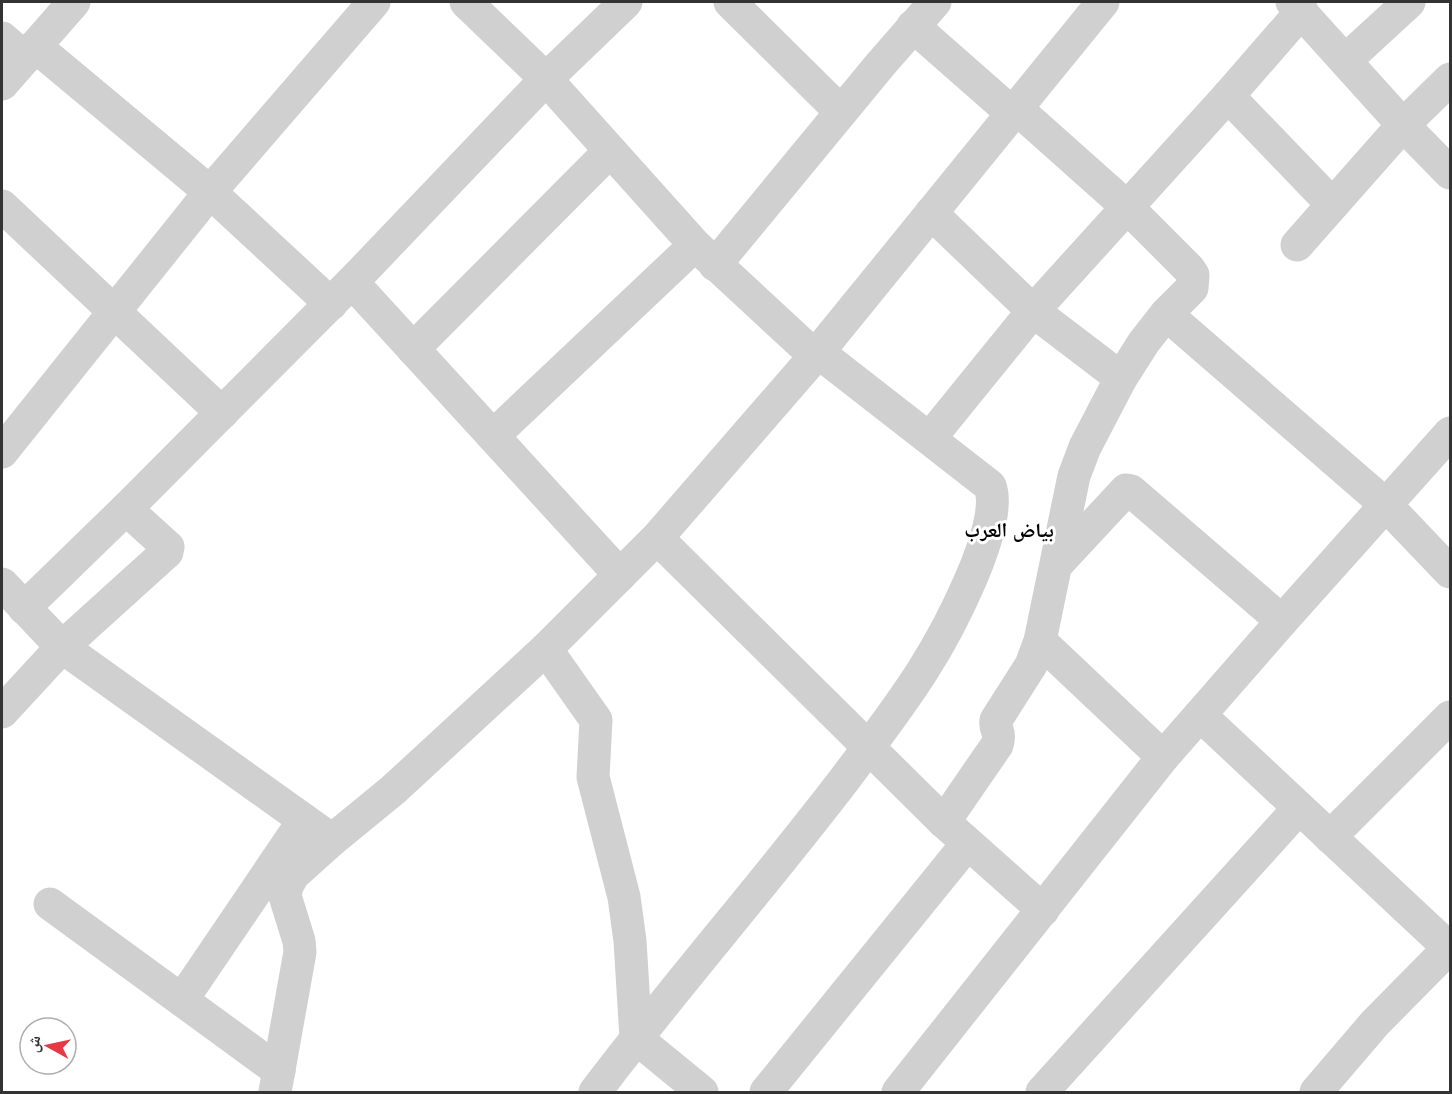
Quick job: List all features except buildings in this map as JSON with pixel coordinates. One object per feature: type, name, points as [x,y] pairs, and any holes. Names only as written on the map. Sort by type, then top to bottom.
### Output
[{"type":"street","points":[[2,84],[21,47],[74,2]]},
{"type":"street","points":[[2,452],[210,192],[374,2]]},
{"type":"street","points":[[466,2],[546,79],[705,255],[817,354],[930,438],[990,486],[993,494],[986,539],[953,614],[923,670],[806,830],[636,1038],[595,1092]]},
{"type":"street","points":[[24,608],[222,413],[341,293],[546,79],[626,2]]},
{"type":"street","points":[[730,2],[841,112]]},
{"type":"street","points":[[277,1082],[300,952],[299,941],[285,896],[287,886],[294,875],[332,840],[393,790],[546,649],[657,538],[817,354],[1103,2]]},
{"type":"street","points":[[1346,60],[1409,2]]},
{"type":"street","points":[[930,438],[1033,311],[1228,96],[1297,6],[1403,125],[1450,173]]},
{"type":"street","points":[[493,436],[705,255],[841,112],[920,11],[1014,111],[1126,206],[1193,275],[1192,288],[1166,314],[1144,342],[1121,378],[1078,464],[1040,641],[1031,665],[996,720],[1000,734],[997,746],[955,833],[766,1092]]},
{"type":"street","points":[[21,47],[413,349],[620,575]]},
{"type":"street","points":[[1297,245],[1403,125],[1450,79]]},
{"type":"street","points":[[1228,96],[1332,204]]},
{"type":"street","points":[[413,349],[610,151]]},
{"type":"street","points":[[2,206],[222,413]]},
{"type":"street","points":[[931,213],[1033,311],[1121,378]]},
{"type":"street","points":[[1166,314],[1385,504],[1450,572]]},
{"type":"street","points":[[898,1092],[1164,757],[1450,433]]},
{"type":"street","points":[[1057,564],[1126,490],[1131,491],[1282,621]]},
{"type":"street","points":[[2,712],[62,647],[167,552],[168,547],[126,509]]},
{"type":"street","points":[[657,538],[955,833],[1043,910]]},
{"type":"street","points":[[2,584],[62,647],[332,840]]},
{"type":"street","points":[[1040,641],[1164,757]]},
{"type":"street","points":[[546,649],[596,720],[593,777],[624,897],[630,941],[636,1038],[702,1092]]},
{"type":"street","points":[[1200,715],[1450,947],[1375,1023],[1316,1092]]},
{"type":"street","points":[[1330,837],[1450,717]]},
{"type":"street","points":[[1042,1092],[1299,808]]},
{"type":"street","points":[[182,1000],[304,820]]},
{"type":"street","points":[[50,903],[182,1000],[277,1082]]},
{"type":"district","name":"بياض العرب","points":[[1009,530]]}]
